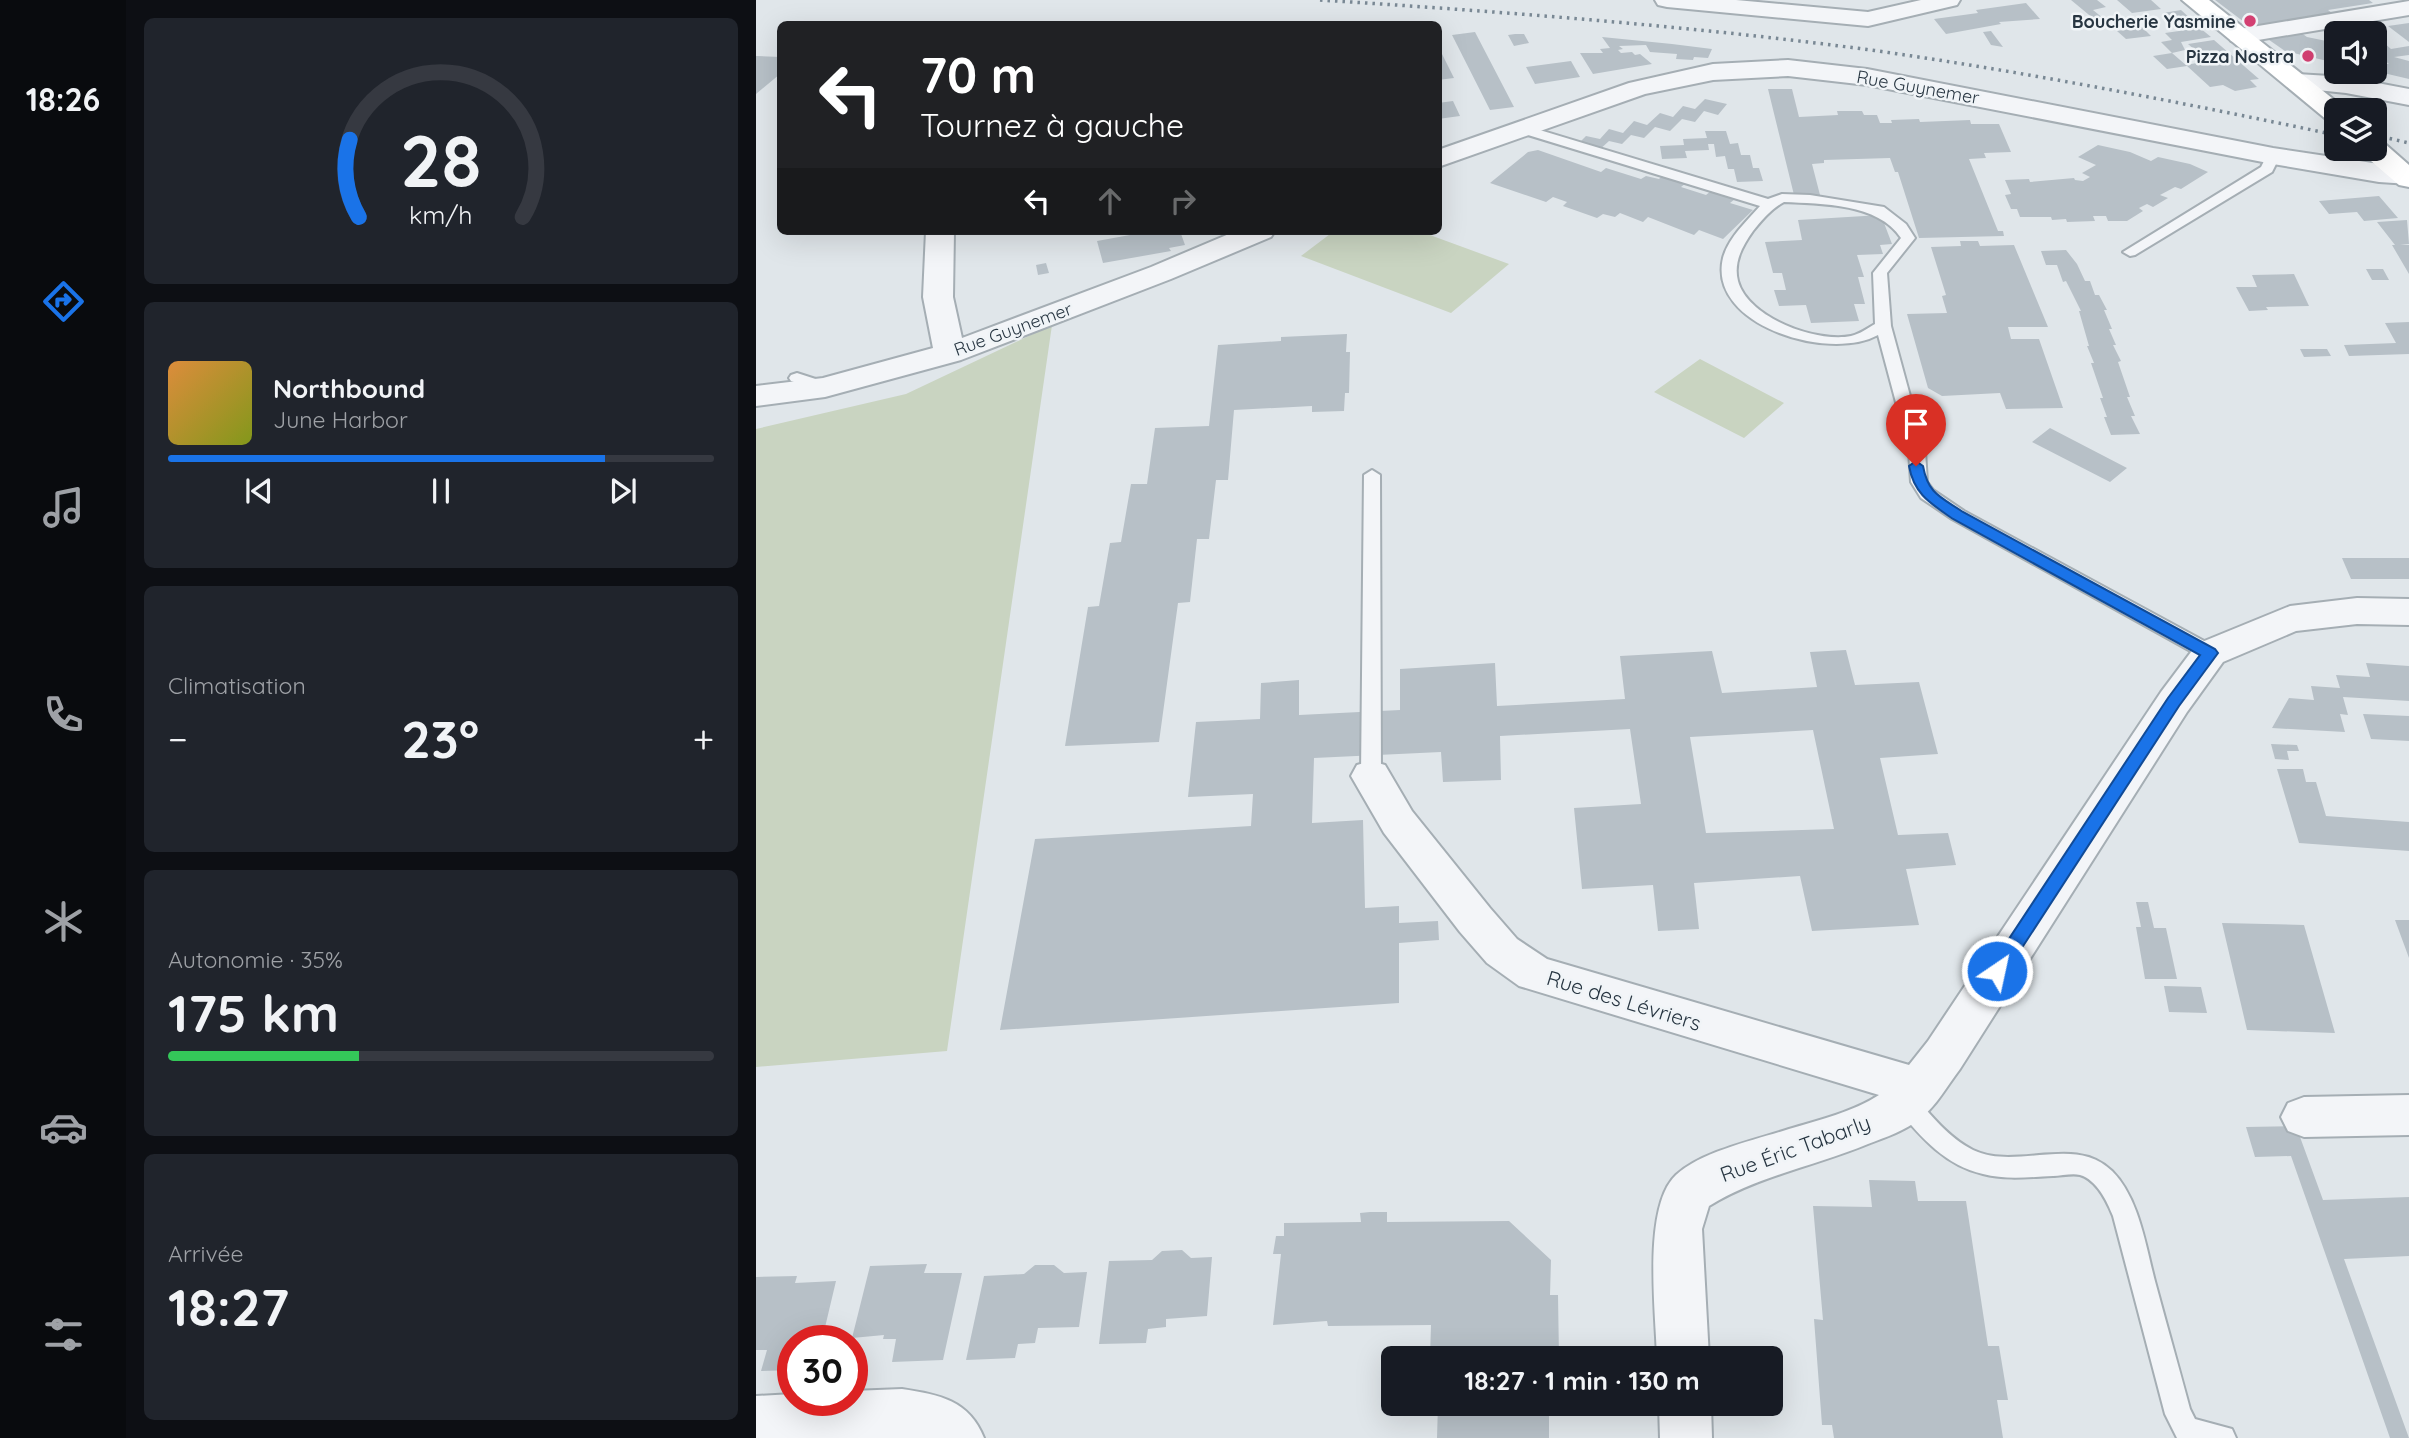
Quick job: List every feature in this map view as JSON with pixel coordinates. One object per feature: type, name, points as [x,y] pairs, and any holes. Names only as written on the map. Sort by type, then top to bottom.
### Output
[{"type":"main road","points":[[2194,0],[2324,104]]},
{"type":"main road","points":[[2387,160],[2407,178]]},
{"type":"street","points":[[1667,0],[1868,19],[1897,15],[1948,0]]},
{"type":"street","points":[[2240,36],[2409,8]]},
{"type":"street","name":"Rue Guynemer","points":[[1442,158],[1638,88],[1739,69],[1797,68],[1831,71],[1966,95],[2273,156],[2407,178]]},
{"type":"street","points":[[2297,82],[2346,85],[2409,96]]},
{"type":"street","points":[[940,235],[938,297],[950,352]]},
{"type":"street","name":"Rue Guynemer","points":[[756,396],[950,352],[1126,287],[1251,235]]},
{"type":"street","points":[[2210,653],[2290,619],[2357,611],[2409,612]]},
{"type":"street","name":"Rue Éric Tabarly","points":[[1683,1346],[1678,1229],[1683,1206],[1692,1191],[1723,1172],[1843,1133],[1886,1116],[1913,1096],[2166,713],[2210,653]]},
{"type":"street","name":"Rue des Lévriers","points":[[1371,776],[1398,822],[1475,920],[1502,951],[1534,973],[1913,1096]]},
{"type":"street","points":[[2304,1117],[2409,1115]]},
{"type":"street","points":[[756,1422],[902,1415],[935,1420],[958,1438]]},
{"type":"street","points":[[1685,1416],[1686,1438]]},
{"type":"lane","points":[[1523,128],[1769,204]]},
{"type":"lane","points":[[2130,252],[2267,169],[2273,156]]},
{"type":"lane","points":[[1883,326],[1847,342],[1802,338],[1781,331],[1745,305],[1732,284],[1730,261],[1746,229],[1769,204],[1782,198],[1810,199],[1878,210],[1901,228],[1908,238],[1902,252],[1884,266],[1880,273],[1883,326],[1917,451],[1919,482],[1927,494],[1958,515],[2210,653]]},
{"type":"lane","points":[[1371,776],[1372,475]]},
{"type":"lane","points":[[1913,1096],[1933,1136],[1963,1158],[1982,1166],[2078,1164],[2102,1175],[2116,1195],[2125,1216],[2178,1414],[2187,1430],[2223,1438]]},
{"type":"green space","points":[[1329,235],[1430,235],[1509,264],[1451,313],[1301,256]]},
{"type":"green space","points":[[1052,325],[947,1051],[756,1067],[756,429],[906,394]]},
{"type":"green space","points":[[1700,359],[1784,403],[1744,438],[1654,392]]},
{"type":"building","points":[[2071,0],[2097,0],[2106,7],[2093,10],[2109,23],[2100,24]]},
{"type":"building","points":[[2117,0],[2151,0],[2161,9],[2132,13]]},
{"type":"building","points":[[2215,0],[2369,0],[2373,3],[2328,10],[2335,15],[2260,27],[2248,25]]},
{"type":"building","points":[[2026,3],[2040,19],[1999,22],[2001,24],[1946,34],[1934,19],[1978,13],[1976,10]]},
{"type":"building","points":[[2181,10],[2192,20],[2173,23],[2163,13]]},
{"type":"building","points":[[2409,23],[2409,42],[2388,26]]},
{"type":"building","points":[[2142,27],[2151,36],[2126,39],[2117,31]]},
{"type":"building","points":[[2200,28],[2211,37],[2181,42],[2185,50],[2172,53],[2161,42],[2172,40],[2165,33]]},
{"type":"building","points":[[2297,30],[2307,37],[2324,41],[2324,60],[2285,51],[2262,35]]},
{"type":"building","points":[[1991,31],[2003,47],[1991,45],[1983,32]]},
{"type":"building","points":[[1475,32],[1514,107],[1490,110],[1452,35]]},
{"type":"building","points":[[1524,34],[1529,43],[1514,46],[1508,35]]},
{"type":"building","points":[[1602,37],[1712,49],[1708,58],[1694,57],[1693,60],[1676,59],[1677,54],[1650,52],[1646,45],[1619,46],[1623,49],[1618,50],[1621,53],[1640,54],[1652,64],[1593,74],[1580,53],[1603,53],[1600,49],[1610,48]]},
{"type":"building","points":[[2214,40],[2259,79],[2250,80],[2257,87],[2235,91],[2223,85],[2210,87],[2186,65],[2202,62],[2191,52],[2196,51],[2188,44]]},
{"type":"building","points":[[2387,46],[2391,49],[2409,46],[2409,55],[2394,57],[2409,61],[2409,79],[2387,74]]},
{"type":"building","points":[[2172,53],[2187,66],[2167,69],[2153,56]]},
{"type":"building","points":[[1442,54],[1454,78],[1442,80]]},
{"type":"building","points":[[756,56],[777,57],[777,76],[756,94]]},
{"type":"building","points":[[1571,61],[1580,77],[1535,84],[1526,67]]},
{"type":"building","points":[[1768,89],[1792,89],[1799,117],[1838,115],[1837,111],[1862,111],[1864,115],[1877,115],[1880,123],[1919,119],[1920,122],[1970,120],[1971,124],[1999,124],[2011,152],[1984,153],[1986,158],[1969,159],[1998,231],[2003,231],[2004,236],[1919,238],[1898,172],[1895,172],[1890,158],[1824,160],[1824,163],[1812,164],[1820,195],[1794,195]]},
{"type":"building","points":[[1705,99],[1727,104],[1718,115],[1704,111],[1695,122],[1682,119],[1670,131],[1655,127],[1644,138],[1631,135],[1622,144],[1609,141],[1597,152],[1575,147],[1586,136],[1600,139],[1609,129],[1623,133],[1634,121],[1647,125],[1660,113],[1673,117],[1683,106],[1695,109]]},
{"type":"building","points":[[1453,101],[1460,116],[1442,118],[1442,102]]},
{"type":"building","points":[[1705,131],[1726,131],[1730,144],[1738,143],[1741,155],[1750,155],[1753,168],[1759,168],[1763,181],[1737,182],[1734,169],[1728,169],[1725,156],[1716,157],[1714,144],[1708,144],[1709,150],[1685,151],[1687,158],[1662,159],[1660,146],[1684,145],[1683,139],[1707,138]]},
{"type":"building","points":[[2098,145],[2130,152],[2151,161],[2158,157],[2190,164],[2208,172],[2181,189],[2175,187],[2160,195],[2168,198],[2153,207],[2147,204],[2139,208],[2143,211],[2127,221],[2108,221],[2106,216],[2093,216],[2095,221],[2067,222],[2066,219],[2052,220],[2051,217],[2020,217],[2017,209],[2011,209],[2005,195],[2011,194],[2005,180],[2029,179],[2030,182],[2074,178],[2083,181],[2090,177],[2082,173],[2096,165],[2078,157]]},
{"type":"building","points":[[1538,150],[1601,172],[1606,168],[1641,179],[1646,176],[1659,179],[1663,175],[1686,183],[1681,187],[1706,195],[1711,191],[1735,199],[1730,203],[1753,210],[1723,239],[1699,230],[1694,235],[1648,217],[1643,222],[1620,213],[1615,217],[1603,214],[1597,218],[1563,206],[1567,202],[1553,197],[1546,202],[1490,183],[1528,152]]},
{"type":"building","points":[[2379,196],[2398,218],[2364,221],[2357,212],[2329,214],[2319,201]]},
{"type":"building","points":[[1881,215],[1892,244],[1880,245],[1883,254],[1857,255],[1864,277],[1858,277],[1865,304],[1854,304],[1859,321],[1811,323],[1806,305],[1779,306],[1774,290],[1786,290],[1782,273],[1773,273],[1765,242],[1802,240],[1798,220]]},
{"type":"building","points":[[2407,220],[2409,244],[2400,245],[2409,245],[2409,274],[2392,245],[2395,245],[2377,222]]},
{"type":"building","points":[[1130,235],[1181,235],[1185,245],[1169,248],[1171,251],[1103,263],[1097,241]]},
{"type":"building","points":[[1960,241],[1978,241],[1980,246],[2014,245],[2048,327],[2008,327],[2011,339],[2039,339],[2063,408],[2006,409],[2000,393],[1942,396],[1928,388],[1907,314],[1947,313],[1942,296],[1946,295],[1931,247],[1961,246]]},
{"type":"building","points":[[2066,250],[2085,281],[2090,281],[2095,295],[2099,295],[2107,310],[2104,310],[2116,345],[2113,345],[2121,361],[2118,362],[2135,416],[2131,416],[2140,434],[2111,435],[2104,417],[2107,417],[2100,398],[2103,398],[2091,363],[2094,363],[2087,346],[2081,311],[2066,281],[2063,282],[2057,265],[2046,265],[2041,251]]},
{"type":"building","points":[[1046,263],[1049,273],[1038,275],[1036,265]]},
{"type":"building","points":[[2366,269],[2383,269],[2389,280],[2372,280]]},
{"type":"building","points":[[2294,274],[2309,306],[2266,307],[2268,310],[2249,311],[2236,287],[2257,287],[2252,275]]},
{"type":"building","points":[[2409,322],[2409,354],[2349,356],[2344,345],[2396,343],[2385,323]]},
{"type":"building","points":[[1347,334],[1346,352],[1350,352],[1349,393],[1345,393],[1344,411],[1312,412],[1312,406],[1234,410],[1228,480],[1216,480],[1209,539],[1197,539],[1190,602],[1178,603],[1159,742],[1065,746],[1088,607],[1099,606],[1110,543],[1121,542],[1131,484],[1147,484],[1155,428],[1209,426],[1218,345],[1281,341],[1281,337]]},
{"type":"building","points":[[2300,349],[2327,349],[2331,356],[2304,357]]},
{"type":"building","points":[[2050,428],[2127,468],[2110,482],[2032,442]]},
{"type":"building","points":[[2342,558],[2409,558],[2409,579],[2351,579]]},
{"type":"building","points":[[1846,650],[1855,685],[1919,682],[1938,754],[1880,758],[1898,835],[1948,833],[1956,865],[1906,869],[1919,925],[1812,931],[1800,876],[1694,883],[1699,929],[1658,931],[1653,885],[1582,889],[1574,808],[1641,804],[1630,729],[1500,736],[1501,780],[1443,782],[1441,752],[1314,758],[1312,823],[1363,820],[1365,908],[1399,906],[1399,923],[1438,921],[1439,940],[1399,943],[1399,1003],[1000,1030],[1035,839],[1251,826],[1253,794],[1188,797],[1196,722],[1260,719],[1261,683],[1299,680],[1299,715],[1400,710],[1400,669],[1495,663],[1497,706],[1625,699],[1620,656],[1712,651],[1722,693],[1817,687],[1810,652]],"holes":[[[1813,730],[1834,829],[1706,833],[1690,737]]]},
{"type":"building","points":[[2366,663],[2409,666],[2409,701],[2343,697],[2348,715],[2340,714],[2345,732],[2272,728],[2289,698],[2314,700],[2311,686],[2340,688],[2336,675],[2370,677]]},
{"type":"building","points":[[2363,714],[2409,716],[2409,741],[2371,739]]},
{"type":"building","points":[[2271,744],[2297,745],[2299,751],[2287,751],[2289,760],[2275,759]]},
{"type":"building","points":[[2277,769],[2303,769],[2306,782],[2316,782],[2326,816],[2409,822],[2409,851],[2299,843]]},
{"type":"building","points":[[2136,902],[2148,902],[2154,928],[2166,928],[2177,979],[2145,979],[2136,927],[2141,927]]},
{"type":"building","points":[[2395,920],[2409,920],[2409,958]]},
{"type":"building","points":[[2222,923],[2304,925],[2335,1033],[2247,1030]]},
{"type":"building","points":[[2164,986],[2201,987],[2207,1013],[2169,1012]]},
{"type":"building","points":[[2296,1126],[2323,1200],[2409,1197],[2409,1256],[2344,1259],[2409,1438],[2390,1438],[2291,1156],[2255,1157],[2246,1127]]},
{"type":"building","points":[[1869,1180],[1915,1181],[1918,1201],[1966,1201],[1988,1346],[1999,1346],[2008,1400],[1997,1400],[2003,1438],[1834,1438],[1832,1425],[1822,1425],[1814,1319],[1823,1320],[1813,1206],[1872,1207]]},
{"type":"building","points":[[1387,1212],[1387,1222],[1509,1221],[1551,1260],[1550,1295],[1558,1295],[1559,1346],[1430,1346],[1431,1325],[1328,1326],[1327,1321],[1273,1325],[1281,1254],[1273,1254],[1276,1236],[1284,1236],[1284,1223],[1361,1222],[1360,1213]]},
{"type":"building","points":[[1182,1250],[1191,1258],[1212,1257],[1207,1316],[1166,1319],[1166,1327],[1148,1329],[1146,1343],[1099,1344],[1109,1261],[1152,1260],[1162,1251]]},
{"type":"building","points":[[927,1264],[924,1273],[962,1273],[943,1360],[892,1362],[896,1339],[883,1339],[884,1335],[868,1336],[868,1325],[855,1325],[870,1266]]},
{"type":"building","points":[[1035,1265],[1054,1265],[1064,1273],[1087,1272],[1079,1327],[1038,1328],[1035,1343],[1018,1344],[1015,1358],[966,1360],[984,1276],[1024,1274]]},
{"type":"building","points":[[797,1276],[795,1283],[836,1281],[826,1325],[777,1325],[777,1370],[761,1371],[767,1350],[756,1350],[756,1277]]},
{"type":"building","points":[[1438,1416],[1549,1416],[1549,1438],[1437,1438]]},
{"type":"railway","points":[[1320,0],[1600,21],[1878,51],[2108,89],[2324,132]]},
{"type":"railway","points":[[2387,138],[2409,143]]},
{"type":"place","name":"Boucherie Yasmine","points":[[2250,21]]},
{"type":"place","name":"Pizza Nostra","points":[[2308,56]]},
{"type":"route","points":[[1916,466],[1919,482],[1927,494],[1958,515],[2210,653],[2174,702],[1997,971]]}]
